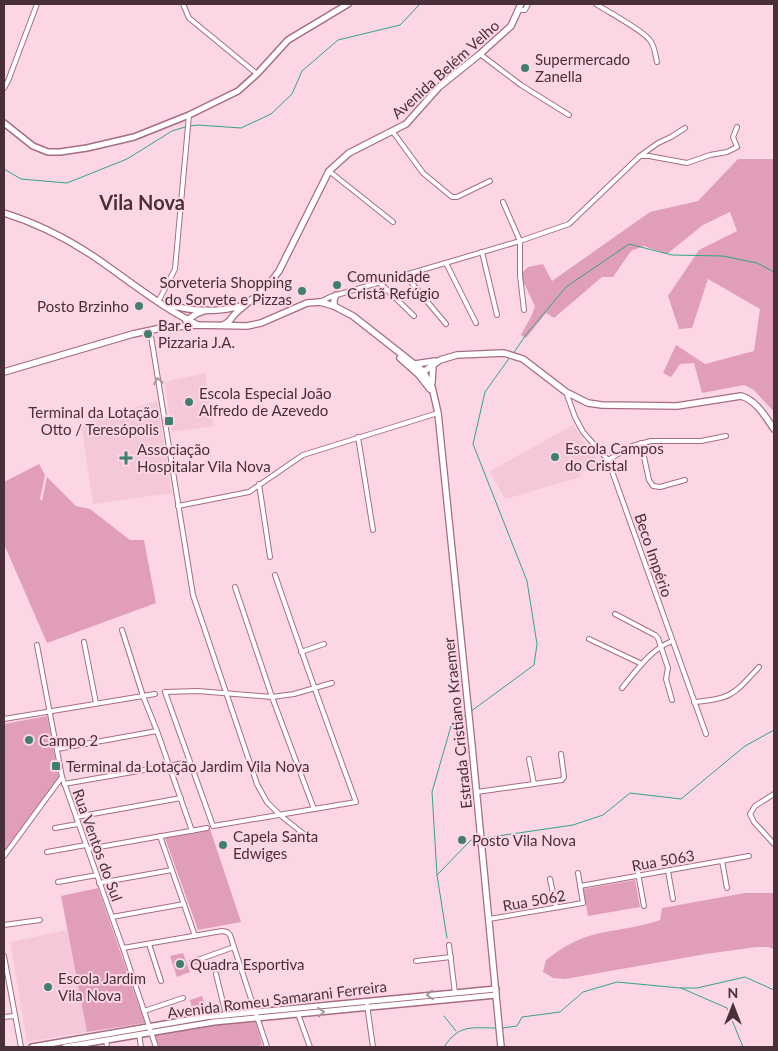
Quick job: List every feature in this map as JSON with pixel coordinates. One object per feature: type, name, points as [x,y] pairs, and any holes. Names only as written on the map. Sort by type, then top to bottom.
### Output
[{"type":"main road","name":"Avenida Belém Velho","points":[[221,325],[228,323],[248,303],[265,290],[279,271],[329,171],[349,153],[394,132],[406,124],[439,87],[511,26],[520,7]]},
{"type":"main road","points":[[4,213],[50,231],[92,256],[158,302],[197,325]]},
{"type":"main road","points":[[334,306],[336,295]]},
{"type":"main road","name":"Avenida Belém Velho","points":[[158,302],[185,309],[206,310],[221,310],[248,303]]},
{"type":"main road","name":"Estrada Cristiano Kraemer","points":[[164,328],[197,325],[240,326],[261,323],[307,303],[323,303],[334,306],[353,316],[421,373],[434,397]]},
{"type":"main road","points":[[4,372],[133,334],[179,324],[206,310]]},
{"type":"main road","points":[[221,310],[232,318],[235,324],[240,326]]},
{"type":"main road","name":"Estrada Cristiano Kraemer","points":[[384,342],[415,364],[432,387],[438,413],[470,719],[501,1047]]},
{"type":"main road","points":[[421,373],[440,360],[457,354],[504,353],[523,359],[566,392],[588,402],[602,405],[677,406],[741,396],[748,398],[755,404],[774,429]]},
{"type":"main road","points":[[415,364],[440,360]]},
{"type":"main road","points":[[432,387],[433,364]]},
{"type":"street","points":[[4,88],[37,4]]},
{"type":"street","points":[[183,4],[189,18],[257,74]]},
{"type":"street","points":[[4,123],[33,146],[48,152],[88,148],[134,137],[189,115],[238,91],[257,74],[288,40],[348,4]]},
{"type":"street","points":[[520,7],[525,10],[528,4]]},
{"type":"street","points":[[596,4],[635,28],[650,40],[657,62]]},
{"type":"street","points":[[480,54],[521,85],[569,115]]},
{"type":"street","points":[[158,302],[175,269],[189,115]]},
{"type":"street","points":[[640,156],[687,163],[701,159],[736,148],[733,137],[737,127]]},
{"type":"street","points":[[323,303],[336,295],[520,241],[569,224],[640,156],[658,142],[671,138],[685,128]]},
{"type":"street","points":[[394,132],[423,173],[452,197],[457,197],[490,181]]},
{"type":"street","points":[[329,171],[393,222]]},
{"type":"street","points":[[503,202],[520,241],[520,276],[524,310]]},
{"type":"street","points":[[482,252],[497,315]]},
{"type":"street","points":[[446,263],[476,324]]},
{"type":"street","points":[[405,275],[446,324]]},
{"type":"street","points":[[380,283],[414,316]]},
{"type":"street","points":[[150,330],[193,595],[257,784],[267,802],[280,815],[310,838]]},
{"type":"street","name":"Beco Império","points":[[566,392],[583,432],[608,460],[706,734]]},
{"type":"street","points":[[178,506],[249,492],[303,455],[438,413]]},
{"type":"street","points":[[608,460],[641,443],[651,441],[701,441],[726,436]]},
{"type":"street","points":[[358,437],[373,530]]},
{"type":"street","points":[[641,443],[649,480],[653,486],[660,487],[685,480]]},
{"type":"street","points":[[260,484],[270,557]]},
{"type":"street","points":[[276,575],[301,652],[314,688],[356,802],[213,826],[165,692],[198,691],[272,697],[294,694],[314,688],[332,683]]},
{"type":"street","points":[[235,587],[272,697],[314,809]]},
{"type":"street","points":[[614,614],[655,635],[668,668],[666,679],[672,700]]},
{"type":"street","points":[[122,630],[142,696],[170,766],[192,831]]},
{"type":"street","points":[[589,639],[642,664]]},
{"type":"street","points":[[622,688],[660,646],[672,641]]},
{"type":"street","points":[[84,642],[96,703]]},
{"type":"street","points":[[301,652],[324,644]]},
{"type":"street","name":"Rua Ventos do Sul","points":[[37,645],[64,784],[123,948],[156,1047]]},
{"type":"street","points":[[694,702],[721,700],[729,696],[759,667]]},
{"type":"street","points":[[4,719],[155,694]]},
{"type":"street","points":[[58,749],[157,731]]},
{"type":"street","points":[[477,792],[564,779],[560,754]]},
{"type":"street","points":[[529,759],[534,784]]},
{"type":"street","points":[[64,784],[184,763]]},
{"type":"street","points":[[4,856],[62,777]]},
{"type":"street","points":[[774,794],[755,806],[750,814],[754,822],[774,844]]},
{"type":"street","points":[[76,818],[181,798]]},
{"type":"street","points":[[55,828],[78,824]]},
{"type":"street","points":[[47,852],[207,828]]},
{"type":"street","points":[[160,836],[195,936]]},
{"type":"street","name":"Rua 5063","points":[[580,886],[749,856]]},
{"type":"street","points":[[722,861],[727,888]]},
{"type":"street","points":[[636,862],[644,906]]},
{"type":"street","points":[[99,883],[172,870]]},
{"type":"street","points":[[668,871],[673,899]]},
{"type":"street","points":[[578,872],[580,886]]},
{"type":"street","points":[[58,882],[97,876]]},
{"type":"street","points":[[550,879],[556,908]]},
{"type":"street","name":"Rua 5062","points":[[489,919],[583,903],[580,886]]},
{"type":"street","points":[[112,917],[184,904]]},
{"type":"street","points":[[4,925],[40,920]]},
{"type":"street","points":[[123,948],[226,932],[230,935],[266,1047]]},
{"type":"street","points":[[150,944],[161,980]]},
{"type":"street","points":[[449,945],[455,993]]},
{"type":"street","points":[[192,962],[234,947]]},
{"type":"street","points":[[4,956],[6,981],[21,1047]]},
{"type":"street","points":[[416,960],[451,957]]},
{"type":"street","points":[[216,974],[226,1015]]},
{"type":"street","name":"Avenida Romeu Samarani Ferreira","points":[[32,1047],[59,1045],[150,1030],[226,1015],[455,993],[496,992]]},
{"type":"street","name":"Avenida Romeu Samarani Ferreira","points":[[65,1047],[106,1040],[113,1036],[139,1034],[150,1030],[214,1022],[367,1008],[496,992]]},
{"type":"street","points":[[144,1011],[182,998]]},
{"type":"street","points":[[367,1001],[373,1047]]},
{"type":"street","points":[[298,1014],[310,1047]]},
{"type":"street","points":[[4,1017],[14,1016]]},
{"type":"street","points":[[139,1034],[141,1047]]},
{"type":"street","points":[[106,1040],[106,1047]]},
{"type":"shaded area","points":[[738,159],[774,159],[774,412],[754,390],[744,385],[702,393],[694,363],[680,364],[671,377],[663,373],[676,345],[705,364],[754,351],[760,309],[708,279],[692,328],[679,329],[668,296],[699,250],[737,231],[730,212],[703,225],[667,254],[644,246],[631,251],[613,277],[602,277],[554,318],[546,313],[526,338],[521,335],[535,306],[520,275],[528,267],[543,264],[552,281],[650,212],[698,201]]},
{"type":"shaded area","name":"Escola Especial João Alfredo de Azevedo","points":[[205,373],[214,426],[172,432],[165,382]]},
{"type":"shaded area","name":"Associação Hospitalar Vila Nova","points":[[157,401],[172,493],[93,504],[81,423],[129,414],[129,409]]},
{"type":"shaded area","name":"Escola Campos do Cristal","points":[[573,425],[600,464],[580,473],[581,477],[505,499],[490,471]]},
{"type":"shaded area","points":[[39,464],[45,475],[40,499],[42,501],[47,477],[76,506],[90,509],[130,540],[144,540],[156,603],[47,643],[4,544],[4,482]]},
{"type":"shaded area","points":[[47,716],[59,777],[4,853],[4,724]]},
{"type":"shaded area","points":[[210,829],[241,922],[198,930],[165,838]]},
{"type":"shaded area","points":[[635,880],[640,907],[588,916],[583,889]]},
{"type":"shaded area","points":[[98,888],[145,1023],[87,1032],[61,896]]},
{"type":"shaded area","points":[[745,893],[774,893],[774,949],[756,947],[706,954],[565,979],[553,978],[543,972],[546,960],[568,945],[586,937],[660,920],[662,908]]},
{"type":"shaded area","name":"Escola Jardim Vila Nova","points":[[67,930],[87,1032],[27,1042],[10,942]]},
{"type":"shaded area","name":"Quadra Esportiva","points":[[183,953],[190,972],[177,977],[170,956]]},
{"type":"shaded area","points":[[202,996],[208,1014],[194,1016],[190,1000]]},
{"type":"shaded area","points":[[256,1022],[262,1045],[254,1047],[159,1047],[155,1035],[221,1024]]},
{"type":"waterway","points":[[189,126],[241,128],[271,114],[292,94],[302,71],[338,40],[400,25],[420,4]]},
{"type":"waterway","points":[[4,169],[21,179],[67,183],[127,159],[172,131],[185,127]]},
{"type":"waterway","points":[[513,354],[525,336],[566,287],[629,244],[672,255],[723,256],[757,263],[774,272]]},
{"type":"waterway","points":[[470,712],[534,665],[537,644],[527,581],[473,444],[485,392],[510,357]]},
{"type":"waterway","points":[[447,938],[437,875],[432,792],[451,726],[467,714]]},
{"type":"waterway","points":[[484,838],[573,825],[603,815],[630,793],[681,799],[745,746],[774,730]]},
{"type":"waterway","points":[[437,875],[471,840],[478,839]]},
{"type":"waterway","points":[[502,1028],[517,1026],[522,1017],[560,1012],[583,992],[617,982],[697,988],[745,977],[774,990]]},
{"type":"waterway","points":[[681,988],[727,1008],[743,1047]]},
{"type":"waterway","points":[[444,1016],[456,1031]]},
{"type":"waterway","points":[[444,1047],[460,1031],[473,1028],[496,1028]]},
{"type":"place","name":"Supermercado Zanella","points":[[525,68]]},
{"type":"place","name":"Comunidade Cristã Refúgio","points":[[337,285]]},
{"type":"place","name":"Sorveteria Shopping do Sorvete e Pizzas","points":[[302,291]]},
{"type":"place","name":"Posto Brzinho","points":[[139,306]]},
{"type":"place","name":"Bar e Pizzaria J.A.","points":[[148,334]]},
{"type":"place","name":"Escola Especial João Alfredo de Azevedo","points":[[189,402]]},
{"type":"place","name":"Terminal da Lotação Otto / Teresópolis","points":[[169,421]]},
{"type":"place","name":"Escola Campos do Cristal","points":[[555,457]]},
{"type":"place","name":"Associação Hospitalar Vila Nova","points":[[126,458]]},
{"type":"place","name":"Campo 2","points":[[29,740]]},
{"type":"place","name":"Terminal da Lotação Jardim Vila Nova","points":[[56,766]]},
{"type":"place","name":"Posto Vila Nova","points":[[462,840]]},
{"type":"place","name":"Capela Santa Edwiges","points":[[223,845]]},
{"type":"place","name":"Quadra Esportiva","points":[[180,964]]},
{"type":"place","name":"Escola Jardim Vila Nova","points":[[48,987]]},
{"type":"district","name":"Vila Nova","points":[[142,202]]}]
